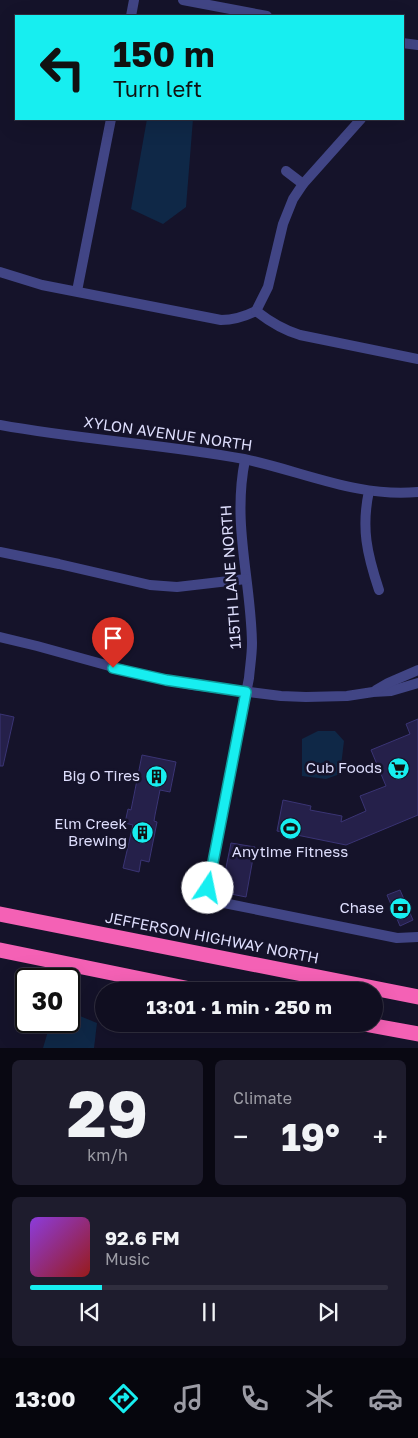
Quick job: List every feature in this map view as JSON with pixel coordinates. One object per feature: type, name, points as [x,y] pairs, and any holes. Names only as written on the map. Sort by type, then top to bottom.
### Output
[{"type":"highway","name":"JEFFERSON HIGHWAY NORTH","points":[[0,914],[418,997]]},
{"type":"highway","points":[[0,950],[156,982]]},
{"type":"highway","points":[[383,1028],[418,1034]]},
{"type":"street","points":[[130,15],[134,0]]},
{"type":"street","points":[[183,0],[262,15]]},
{"type":"street","points":[[404,42],[418,45]]},
{"type":"street","points":[[77,291],[111,120]]},
{"type":"street","points":[[0,272],[42,285],[221,320],[234,320],[246,316],[256,311],[264,298],[287,212],[303,184],[360,120]]},
{"type":"street","points":[[286,171],[303,184]]},
{"type":"street","points":[[256,311],[273,324],[300,335],[418,359]]},
{"type":"street","name":"XYLON AVENUE NORTH","points":[[0,426],[185,449],[267,464],[369,491],[418,492]]},
{"type":"street","name":"115TH LANE NORTH","points":[[245,460],[240,492],[240,511],[252,644],[249,678],[208,893],[211,898],[219,902],[397,938],[418,937]]},
{"type":"street","points":[[369,491],[366,507],[365,534],[369,561],[379,590]]},
{"type":"street","points":[[0,552],[150,585],[177,587],[246,579]]},
{"type":"street","points":[[0,637],[142,675],[193,685],[246,692],[306,697],[347,696],[391,691],[418,683]]},
{"type":"street","points":[[373,692],[388,682],[418,670]]},
{"type":"water","points":[[147,120],[193,120],[186,207],[163,224],[131,209]]},
{"type":"water","points":[[318,731],[335,731],[344,741],[340,774],[326,779],[302,776],[302,739]]},
{"type":"water","points":[[80,1016],[95,1022],[94,1048],[43,1048],[47,1033],[80,1033]]},
{"type":"building","points":[[0,714],[14,717],[3,766],[0,766]]},
{"type":"building","points":[[418,719],[418,815],[346,845],[277,831],[283,800],[311,806],[310,810],[342,816],[341,822],[366,811],[360,796],[386,786],[371,750],[410,734],[406,724]]},
{"type":"building","points":[[142,755],[176,762],[170,792],[160,790],[154,821],[157,822],[149,862],[141,860],[139,872],[123,868],[133,825],[125,823],[128,809],[131,810]]},
{"type":"building","points":[[231,843],[255,847],[246,897],[221,892]]},
{"type":"building","name":"Chase","points":[[400,890],[413,920],[400,926],[387,895]]},
{"type":"place","name":"Cub Foods","points":[[398,768]]},
{"type":"place","name":"Big O Tires","points":[[156,776]]},
{"type":"place","name":"Anytime Fitness","points":[[290,829]]},
{"type":"place","name":"Elm Creek Brewing","points":[[143,833]]},
{"type":"place","name":"Chase","points":[[400,908]]},
{"type":"route","points":[[113,668],[193,685],[246,692],[208,888]]}]
